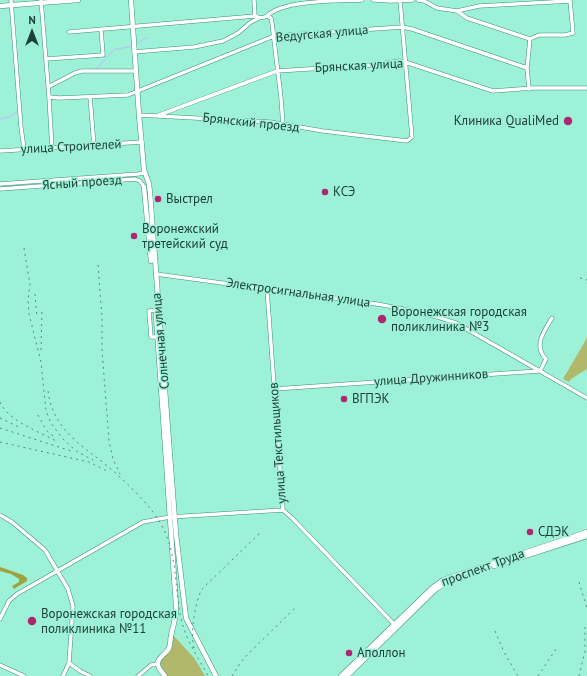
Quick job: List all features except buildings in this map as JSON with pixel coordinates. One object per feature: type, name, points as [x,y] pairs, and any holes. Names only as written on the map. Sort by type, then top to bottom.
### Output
[{"type":"main road","points":[[0,6],[12,3],[78,0]]},
{"type":"main road","name":"Солнечная улица","points":[[131,0],[144,170],[149,184],[154,275],[173,517],[172,554],[176,614],[170,647],[159,659],[158,664]]},
{"type":"main road","name":"Солнечная улица","points":[[144,187],[154,275],[157,337],[173,517],[179,554],[186,618],[216,676]]},
{"type":"main road","name":"проспект Труда","points":[[479,570],[587,532]]},
{"type":"main road","name":"проспект Труда","points":[[347,676],[436,584],[449,578],[587,536]]},
{"type":"main road","points":[[172,554],[179,554]]},
{"type":"main road","name":"проспект Труда","points":[[341,676],[396,625]]},
{"type":"main road","points":[[158,664],[159,670],[165,676]]},
{"type":"street","points":[[254,0],[257,17]]},
{"type":"street","points":[[69,32],[267,16],[272,10],[293,3],[316,0],[362,0]]},
{"type":"street","points":[[373,0],[413,0]]},
{"type":"street","points":[[400,0],[405,62]]},
{"type":"street","points":[[418,0],[424,1],[437,8],[457,11],[478,6],[570,1],[573,33],[565,35],[539,35],[530,39],[467,18],[457,11]]},
{"type":"street","points":[[41,1],[52,148]]},
{"type":"street","points":[[12,3],[20,121],[24,150]]},
{"type":"street","points":[[267,16],[271,18],[274,36],[283,125]]},
{"type":"street","points":[[134,52],[194,47],[216,42],[238,33],[257,17]]},
{"type":"street","name":"Ведугская улица","points":[[49,97],[59,98],[124,95],[274,36],[402,27],[412,29],[527,68]]},
{"type":"street","points":[[46,59],[103,55],[101,29]]},
{"type":"street","points":[[529,89],[527,68],[530,39]]},
{"type":"street","name":"Брянская улица","points":[[159,115],[278,71],[405,62],[493,91],[587,88]]},
{"type":"street","name":"Брянский проезд","points":[[139,115],[263,121],[362,136],[407,141],[412,137],[405,62]]},
{"type":"street","points":[[48,87],[82,71],[136,71]]},
{"type":"street","points":[[90,96],[94,146]]},
{"type":"street","name":"улица Строителей","points":[[0,151],[142,142]]},
{"type":"street","name":"Ясный проезд","points":[[0,184],[141,174],[144,170]]},
{"type":"street","name":"Ясный проезд","points":[[136,174],[140,175],[144,187]]},
{"type":"street","name":"Ясный проезд","points":[[0,189],[134,179],[140,181],[144,187]]},
{"type":"street","name":"Электросигнальная улица","points":[[154,275],[400,308],[446,320],[456,323],[587,398]]},
{"type":"street","name":"улица Текстильщиков","points":[[267,289],[283,510],[396,625]]},
{"type":"street","points":[[540,371],[546,359],[540,351],[539,344],[541,337],[552,318]]},
{"type":"street","name":"улица Дружинников","points":[[274,389],[540,371]]},
{"type":"street","points":[[0,619],[12,598],[58,570],[148,520],[283,510]]},
{"type":"street","points":[[0,515],[12,522],[45,550],[68,589],[73,606],[69,663],[63,676]]},
{"type":"street","points":[[69,663],[90,676]]},
{"type":"street","points":[[138,676],[151,665],[158,664]]},
{"type":"street","points":[[0,665],[24,676]]},
{"type":"green space","points":[[587,338],[587,369],[571,379],[569,382],[563,379]]},
{"type":"green space","points":[[0,567],[23,575],[27,578],[27,581],[14,589],[12,586],[19,582],[19,579],[11,574],[0,571]]},
{"type":"green space","points":[[173,635],[195,659],[205,676],[167,676],[161,670],[159,660]]},
{"type":"waterway","points":[[138,43],[148,38]]},
{"type":"waterway","points":[[97,68],[115,49],[130,47]]},
{"type":"waterway","points":[[0,119],[9,117],[17,112]]},
{"type":"railway","points":[[24,248],[30,285],[28,300],[29,314],[41,362],[46,411],[51,423],[62,438],[76,451],[93,460]]},
{"type":"railway","points":[[98,265],[102,317],[102,350],[109,441],[113,459],[120,474]]},
{"type":"railway","points":[[580,278],[587,280]]},
{"type":"railway","points":[[35,294],[37,317]]},
{"type":"railway","points":[[41,350],[42,309]]},
{"type":"railway","points":[[48,391],[55,416],[61,425],[77,442],[127,483],[158,519],[169,543],[172,555],[183,627],[208,676]]},
{"type":"railway","points":[[0,402],[4,409],[17,420],[58,442]]},
{"type":"railway","points":[[38,415],[46,430],[53,436]]},
{"type":"railway","points":[[0,418],[19,427]]},
{"type":"railway","points":[[0,428],[74,452]]},
{"type":"railway","points":[[0,442],[89,462],[107,471]]},
{"type":"railway","points":[[194,648],[194,618],[197,602],[202,589],[260,533]]},
{"type":"railway","points":[[579,582],[587,608]]},
{"type":"railway","points":[[232,676],[249,653],[296,607]]},
{"type":"railway","points":[[579,676],[585,651],[585,627]]},
{"type":"railway","points":[[495,631],[504,652],[518,676]]},
{"type":"railway","points":[[538,676],[556,649]]},
{"type":"place","name":"Клиника QualiMed","points":[[568,121]]},
{"type":"place","name":"КСЭ","points":[[325,192]]},
{"type":"place","name":"Выстрел","points":[[158,199]]},
{"type":"place","name":"Воронежский третейский суд","points":[[134,236]]},
{"type":"place","name":"Воронежская городская поликлиника №3","points":[[382,319]]},
{"type":"place","name":"ВГПЭК","points":[[344,399]]},
{"type":"place","name":"СДЭК","points":[[530,532]]},
{"type":"place","name":"Воронежская городская поликлиника №11","points":[[32,621]]},
{"type":"place","name":"Аполлон","points":[[349,653]]}]
